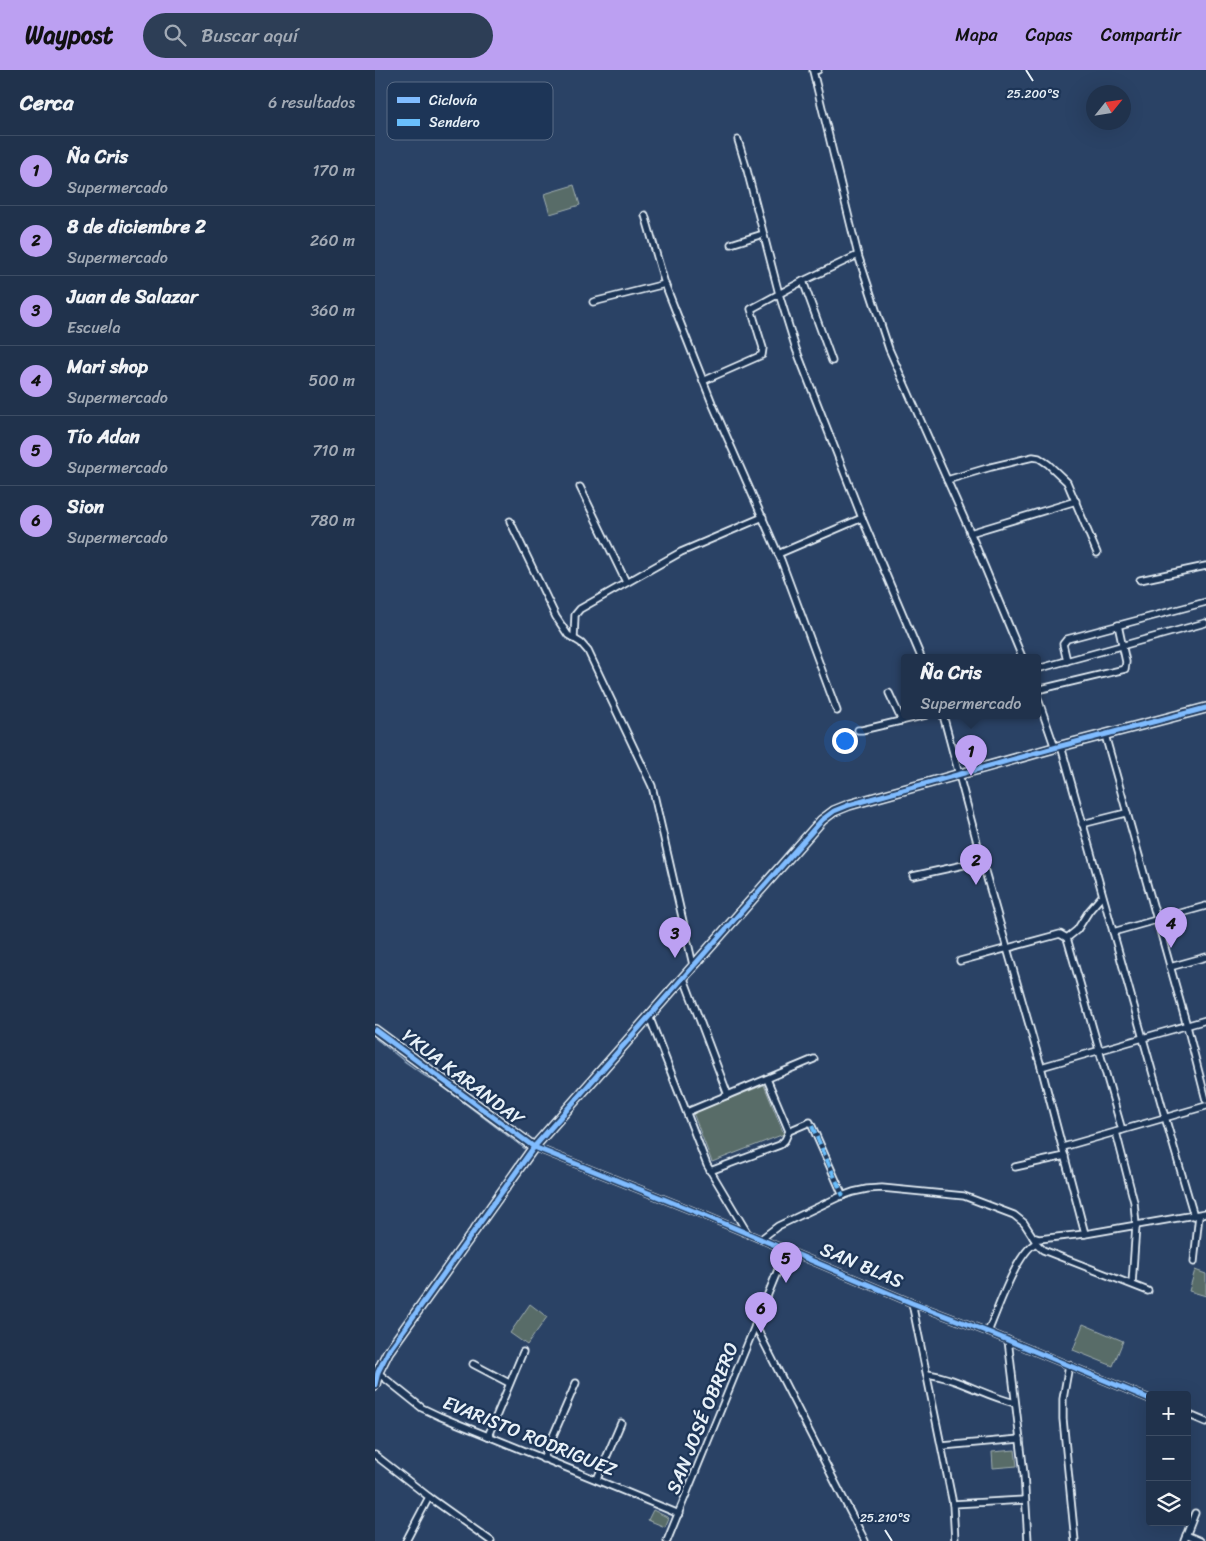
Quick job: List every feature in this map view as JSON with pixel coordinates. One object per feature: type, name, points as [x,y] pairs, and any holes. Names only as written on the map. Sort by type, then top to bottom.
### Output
[{"type":"street","points":[[818,70],[813,71],[858,255],[889,349],[1021,654]]},
{"type":"street","points":[[738,140],[779,294],[796,349],[862,518],[920,654]]},
{"type":"street","points":[[645,215],[665,284],[703,381],[778,554],[837,711]]},
{"type":"street","points":[[731,244],[763,234]]},
{"type":"street","points":[[703,381],[761,355],[763,348],[751,309],[803,281],[858,255]]},
{"type":"street","points":[[803,281],[832,361]]},
{"type":"street","points":[[593,302],[665,284]]},
{"type":"street","points":[[947,480],[991,467],[1033,457],[1039,458],[1067,482],[1097,553]]},
{"type":"street","points":[[580,487],[626,582]]},
{"type":"street","points":[[970,533],[1076,501]]},
{"type":"street","points":[[574,639],[575,615],[579,609],[681,552],[763,517]]},
{"type":"street","points":[[778,554],[862,518]]},
{"type":"street","points":[[510,521],[556,617],[564,630],[574,639],[581,642],[592,657],[652,786],[693,965]]},
{"type":"street","points":[[1140,580],[1206,566]]},
{"type":"street","points":[[1067,661],[1063,644],[1067,639],[1206,602]]},
{"type":"street","points":[[1041,668],[1205,624]]},
{"type":"street","points":[[1041,689],[1125,669],[1126,662],[1118,625]]},
{"type":"street","points":[[889,693],[901,719]]},
{"type":"street","points":[[1041,706],[1058,747],[1082,824],[1165,1117],[1196,1215],[1194,1262]]},
{"type":"street","points":[[375,1385],[377,1371],[388,1352],[534,1148],[821,820],[834,811],[849,805],[1206,708]]},
{"type":"street","points":[[858,730],[910,719]]},
{"type":"street","points":[[944,719],[1006,949],[1063,1147],[1085,1234]]},
{"type":"street","points":[[1105,735],[1206,1100]]},
{"type":"street","points":[[1082,824],[1126,814]]},
{"type":"street","points":[[913,876],[982,861]]},
{"type":"street","points":[[1067,938],[1077,930],[1089,911],[1102,896]]},
{"type":"street","points":[[1113,932],[1206,906]]},
{"type":"street","points":[[960,961],[1061,934],[1067,938],[1099,1050],[1134,1202],[1136,1226],[1132,1284]]},
{"type":"street","points":[[1170,966],[1206,956]]},
{"type":"street","points":[[683,976],[728,1095]]},
{"type":"street","points":[[649,1016],[710,1171],[749,1234]]},
{"type":"street","points":[[1041,1067],[1206,1020]]},
{"type":"street","name":"YKUA KARANDAY","points":[[375,1030],[534,1148]]},
{"type":"street","points":[[687,1112],[814,1060]]},
{"type":"street","points":[[710,1171],[780,1145],[785,1140],[789,1131],[767,1079]]},
{"type":"street","points":[[1063,1147],[1206,1106]]},
{"type":"street","points":[[789,1131],[811,1124],[843,1196]]},
{"type":"street","name":"SAN BLAS","points":[[534,1148],[1146,1397]]},
{"type":"street","points":[[1015,1167],[1065,1156]]},
{"type":"street","points":[[761,1239],[778,1226],[843,1196],[867,1189],[882,1188],[964,1196],[1014,1215],[1024,1224],[1043,1250],[1148,1291]]},
{"type":"street","points":[[988,1332],[1015,1268],[1035,1240],[1136,1226],[1206,1213]]},
{"type":"street","name":"SAN JOSÉ OBRERO","points":[[667,1541],[786,1250]]},
{"type":"street","points":[[912,1303],[953,1504],[955,1541]]},
{"type":"street","points":[[755,1325],[865,1541]]},
{"type":"street","points":[[1008,1340],[1020,1439],[1028,1541]]},
{"type":"street","points":[[488,1436],[523,1352]]},
{"type":"street","points":[[473,1364],[509,1383]]},
{"type":"street","points":[[1069,1365],[1063,1399],[1063,1419],[1075,1541]]},
{"type":"street","name":"EVARISTO RODRIGUEZ","points":[[377,1371],[422,1408],[679,1514]]},
{"type":"street","points":[[927,1374],[950,1380],[1002,1400],[1015,1403]]},
{"type":"street","points":[[543,1459],[576,1383]]},
{"type":"street","points":[[1191,1416],[1206,1422]]},
{"type":"street","points":[[597,1479],[621,1423]]},
{"type":"street","points":[[942,1446],[1020,1439]]},
{"type":"street","points":[[375,1455],[429,1497],[491,1541]]},
{"type":"street","points":[[406,1541],[429,1497]]},
{"type":"street","points":[[953,1504],[1025,1500]]},
{"type":"street","points":[[1195,1513],[1185,1538],[1200,1541]]},
{"type":"street","points":[[479,1541],[482,1534]]},
{"type":"green space","points":[[574,185],[580,205],[550,214],[544,194]]},
{"type":"green space","points":[[764,1085],[784,1134],[712,1162],[693,1113]]},
{"type":"green space","points":[[1195,1270],[1206,1274],[1206,1296],[1189,1291]]},
{"type":"green space","points":[[530,1304],[547,1317],[527,1345],[510,1333]]},
{"type":"green space","points":[[1083,1324],[1123,1341],[1113,1366],[1073,1350]]},
{"type":"green space","points":[[1015,1450],[1017,1466],[993,1468],[992,1452]]},
{"type":"green space","points":[[653,1510],[669,1518],[665,1527],[648,1520]]},
{"type":"water","points":[[434,1081],[444,1087],[525,1149],[444,1088]]},
{"type":"marked path","points":[[812,1126],[843,1196]]},
{"type":"cycle path","points":[[375,1385],[378,1372],[388,1352],[534,1147],[822,820],[834,811],[849,805],[1206,708]]},
{"type":"cycle path","points":[[375,1030],[534,1147],[1146,1397]]},
{"type":"place","name":"Ña Cris","points":[[971,776]]},
{"type":"place","name":"8 de diciembre 2","points":[[976,885]]},
{"type":"place","name":"Mari shop","points":[[1171,948]]},
{"type":"place","name":"Juan de Salazar","points":[[675,958]]},
{"type":"place","name":"Tío Adan","points":[[786,1283]]},
{"type":"place","name":"Sion","points":[[761,1333]]}]
